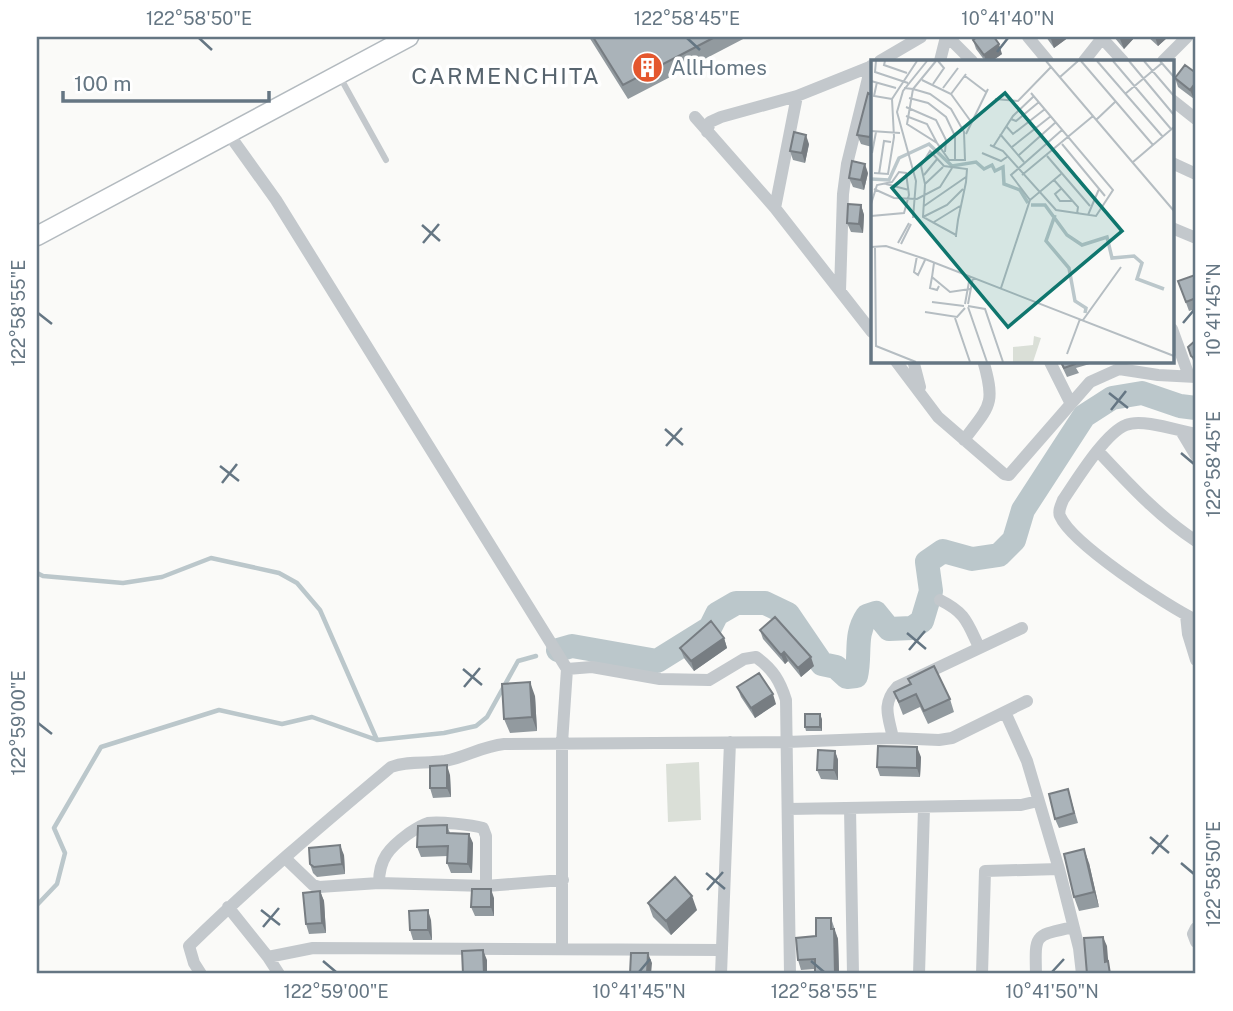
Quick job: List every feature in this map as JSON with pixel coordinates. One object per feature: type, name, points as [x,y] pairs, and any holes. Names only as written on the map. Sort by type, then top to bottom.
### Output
[{"type":"street","points":[[37,236],[409,37]]},
{"type":"street","points":[[883,60],[921,37]]},
{"type":"street","points":[[940,60],[947,37],[971,60]]},
{"type":"street","points":[[1028,37],[1047,60]]},
{"type":"street","points":[[1085,60],[1102,37],[1122,60]]},
{"type":"street","points":[[1164,60],[1187,37]]},
{"type":"street","points":[[707,132],[710,122],[721,117],[797,96],[871,67]]},
{"type":"street","points":[[840,291],[843,194],[847,164],[871,79]]},
{"type":"street","points":[[775,208],[797,96]]},
{"type":"street","points":[[1174,101],[1195,116]]},
{"type":"street","points":[[695,117],[775,208],[871,330]]},
{"type":"street","points":[[228,133],[276,200],[567,669],[562,743],[562,947]]},
{"type":"street","points":[[1174,164],[1196,174]]},
{"type":"street","points":[[1174,229],[1196,238]]},
{"type":"street","points":[[897,362],[938,417],[1004,474],[1009,475],[1090,382],[1117,365],[1158,375],[1193,376],[1174,333]]},
{"type":"street","points":[[914,362],[921,392]]},
{"type":"street","points":[[964,440],[989,407],[991,398],[983,362]]},
{"type":"street","points":[[1050,362],[1071,404]]},
{"type":"street","points":[[1196,434],[1143,423],[1126,424],[1098,451],[1063,500],[1060,516],[1075,534],[1109,564],[1191,618],[1188,634],[1196,660]]},
{"type":"street","points":[[1181,431],[1196,456]]},
{"type":"street","points":[[1098,451],[1145,501],[1196,541]]},
{"type":"street","points":[[940,600],[958,609],[979,647]]},
{"type":"street","points":[[893,738],[887,703],[890,694],[897,687],[1022,628]]},
{"type":"street","points":[[567,669],[592,667],[660,678],[709,680],[744,659],[756,657],[766,664],[779,680],[786,700],[790,974]]},
{"type":"street","points":[[201,974],[194,963],[189,946],[228,907],[391,767],[411,762],[445,761],[487,746],[893,738],[939,740],[952,737],[1027,701]]},
{"type":"street","points":[[1005,712],[1027,761],[1059,869],[1082,974]]},
{"type":"street","points":[[721,974],[730,742]]},
{"type":"street","points":[[788,809],[1021,805],[1038,801]]},
{"type":"street","points":[[850,808],[853,974]]},
{"type":"street","points":[[919,974],[924,808]]},
{"type":"street","points":[[379,883],[379,869],[392,846],[428,823],[483,828],[486,836],[486,886]]},
{"type":"street","points":[[285,858],[318,887],[379,883],[486,886],[564,880]]},
{"type":"street","points":[[982,974],[985,871],[1059,869]]},
{"type":"street","points":[[228,907],[279,974]]},
{"type":"street","points":[[1035,974],[1035,944],[1038,938],[1073,927]]},
{"type":"street","points":[[1196,928],[1196,942]]},
{"type":"street","points":[[268,957],[313,948],[562,947],[722,950]]},
{"type":"lane","points":[[340,75],[386,160]]},
{"type":"shaded area","points":[[699,762],[701,820],[668,822],[666,764]]},
{"type":"building","points":[[593,37],[715,37],[623,85]]},
{"type":"building","points":[[977,37],[994,37],[999,44],[984,55],[973,40]]},
{"type":"building","points":[[1185,65],[1196,73],[1196,82],[1190,90],[1175,78]]},
{"type":"building","points":[[868,93],[871,94],[870,137],[857,135]]},
{"type":"building","points":[[794,132],[806,135],[802,153],[790,151]]},
{"type":"building","points":[[852,161],[865,164],[861,180],[849,178]]},
{"type":"building","points":[[848,204],[861,205],[859,224],[847,223]]},
{"type":"building","points":[[1195,275],[1196,298],[1186,302],[1178,281]]},
{"type":"building","points":[[1196,340],[1196,360],[1191,356],[1188,347]]},
{"type":"building","points":[[1061,362],[1074,362],[1075,364],[1064,368]]},
{"type":"building","points":[[775,617],[811,657],[798,668],[784,652],[781,655],[760,630]]},
{"type":"building","points":[[711,621],[724,638],[691,661],[680,648]]},
{"type":"building","points":[[934,666],[950,699],[924,711],[916,694],[899,702],[894,692],[911,684],[908,679]]},
{"type":"building","points":[[759,673],[773,694],[751,708],[737,687]]},
{"type":"building","points":[[530,682],[532,717],[504,719],[502,684]]},
{"type":"building","points":[[805,714],[820,714],[820,727],[805,727]]},
{"type":"building","points":[[878,746],[917,747],[917,768],[877,767]]},
{"type":"building","points":[[818,750],[835,751],[834,770],[817,770]]},
{"type":"building","points":[[447,765],[447,788],[430,788],[430,766]]},
{"type":"building","points":[[1068,789],[1074,813],[1055,819],[1049,794]]},
{"type":"building","points":[[447,825],[447,833],[469,834],[468,864],[447,863],[448,846],[417,847],[418,826]]},
{"type":"building","points":[[340,845],[342,864],[314,867],[310,864],[309,848]]},
{"type":"building","points":[[1084,849],[1094,892],[1074,897],[1064,854]]},
{"type":"building","points":[[675,877],[692,896],[666,921],[648,903]]},
{"type":"building","points":[[472,889],[491,889],[491,907],[471,907]]},
{"type":"building","points":[[320,891],[322,923],[306,924],[303,893]]},
{"type":"building","points":[[428,910],[428,930],[410,930],[409,911]]},
{"type":"building","points":[[816,918],[831,918],[831,929],[834,929],[835,974],[815,974],[815,959],[798,960],[796,938],[816,936]]},
{"type":"building","points":[[1103,937],[1105,962],[1108,961],[1110,974],[1087,974],[1084,938]]},
{"type":"building","points":[[483,950],[484,974],[463,974],[462,951]]},
{"type":"building","points":[[631,953],[648,953],[647,974],[630,974]]},
{"type":"waterway","points":[[558,650],[572,646],[657,661],[710,628],[717,614],[736,603],[765,603],[788,614],[822,664],[836,667],[847,677],[856,676],[860,630],[867,616],[876,613],[889,629],[912,628],[922,621],[931,591],[927,562],[943,551],[972,559],[999,555],[1014,540],[1023,510],[1084,416],[1112,398],[1142,393],[1180,406],[1196,408]]},
{"type":"waterway","points":[[37,573],[43,576],[123,583],[162,577],[211,558],[279,573],[297,583],[320,610],[377,740]]},
{"type":"waterway","points":[[37,905],[57,884],[65,853],[54,828],[101,747],[219,710],[282,724],[312,717],[377,740],[444,733],[476,726],[487,717],[518,661],[536,656]]},
{"type":"place","name":"AllHomes","points":[[648,68]]},
{"type":"district","name":"CARMENCHITA","points":[[506,76]]}]
